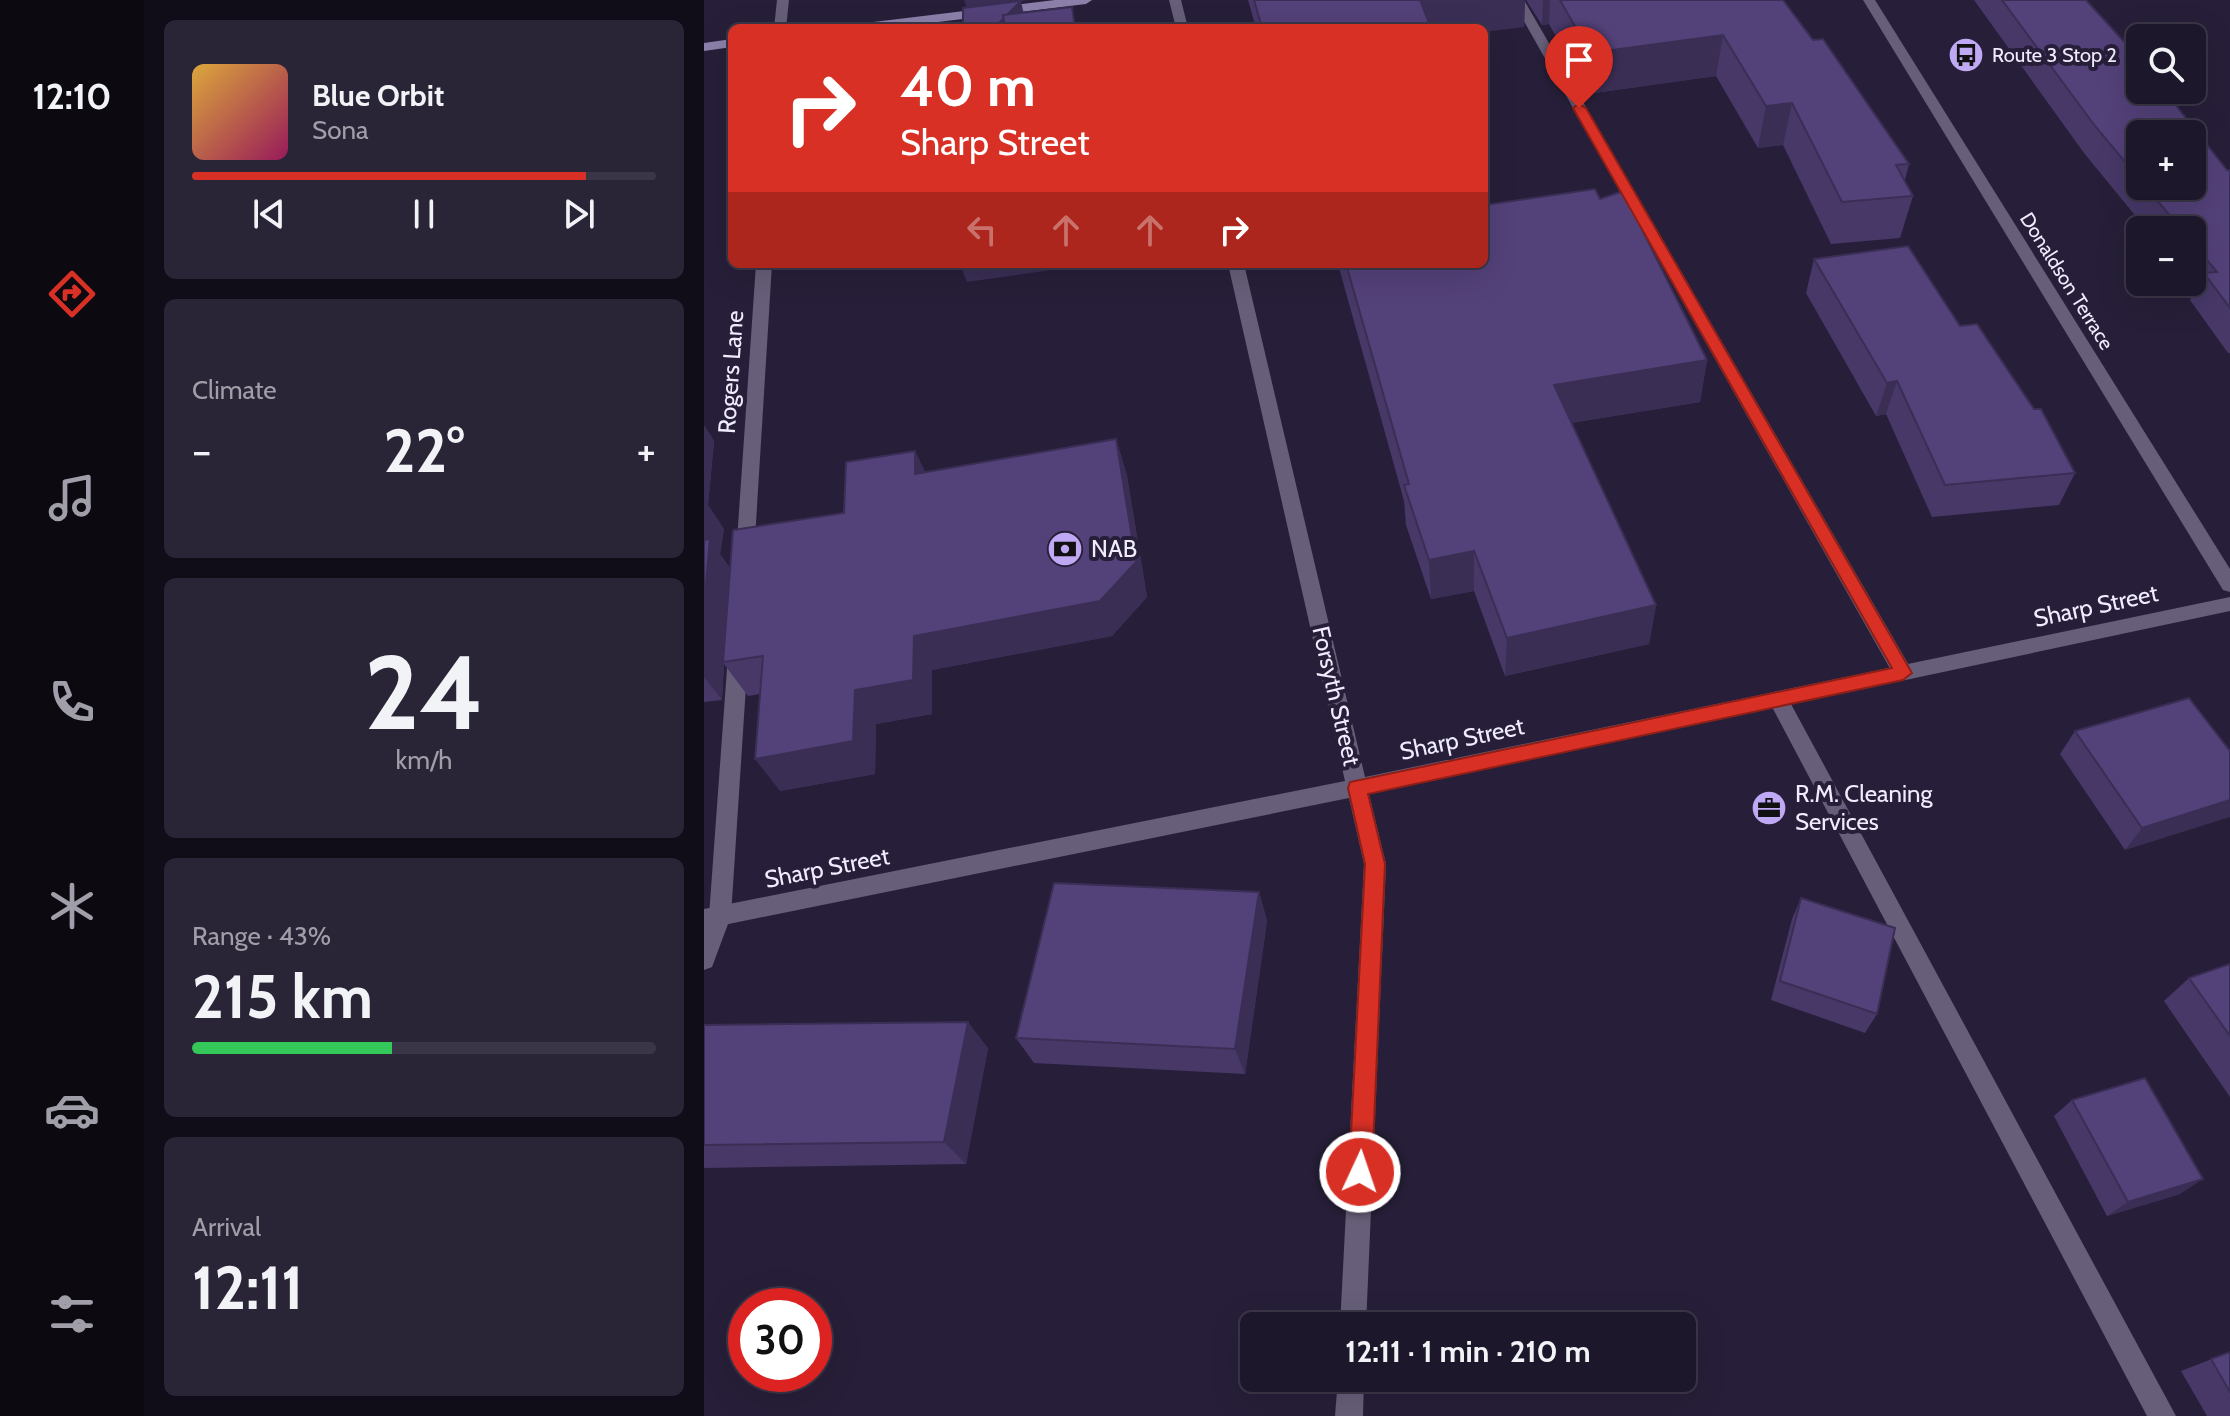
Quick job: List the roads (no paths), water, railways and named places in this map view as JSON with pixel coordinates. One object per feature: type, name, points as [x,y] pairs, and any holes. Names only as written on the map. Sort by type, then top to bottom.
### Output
[{"type":"main road","points":[[890,24],[1086,0]]},
{"type":"main road","points":[[704,47],[728,44]]},
{"type":"street","points":[[780,24],[783,0]]},
{"type":"street","points":[[1175,0],[1181,24]]},
{"type":"street","points":[[1518,0],[1903,673]]},
{"type":"street","name":"Donaldson Terrace","points":[[1869,0],[2230,585]]},
{"type":"street","name":"Rogers Lane","points":[[743,582],[764,268]]},
{"type":"street","name":"Forsyth Street","points":[[1237,268],[1375,864],[1354,1312]]},
{"type":"street","name":"Sharp Street","points":[[712,918],[1357,788],[2230,604]]},
{"type":"street","points":[[704,960],[712,918],[740,630]]},
{"type":"street","points":[[1778,699],[2162,1416]]},
{"type":"street","points":[[1349,1416],[1350,1392]]},
{"type":"place","name":"Route 3 Stop 2","points":[[1966,55]]},
{"type":"place","name":"NAB","points":[[1065,549]]},
{"type":"place","name":"R.M. Cleaning Services","points":[[1769,808]]}]
